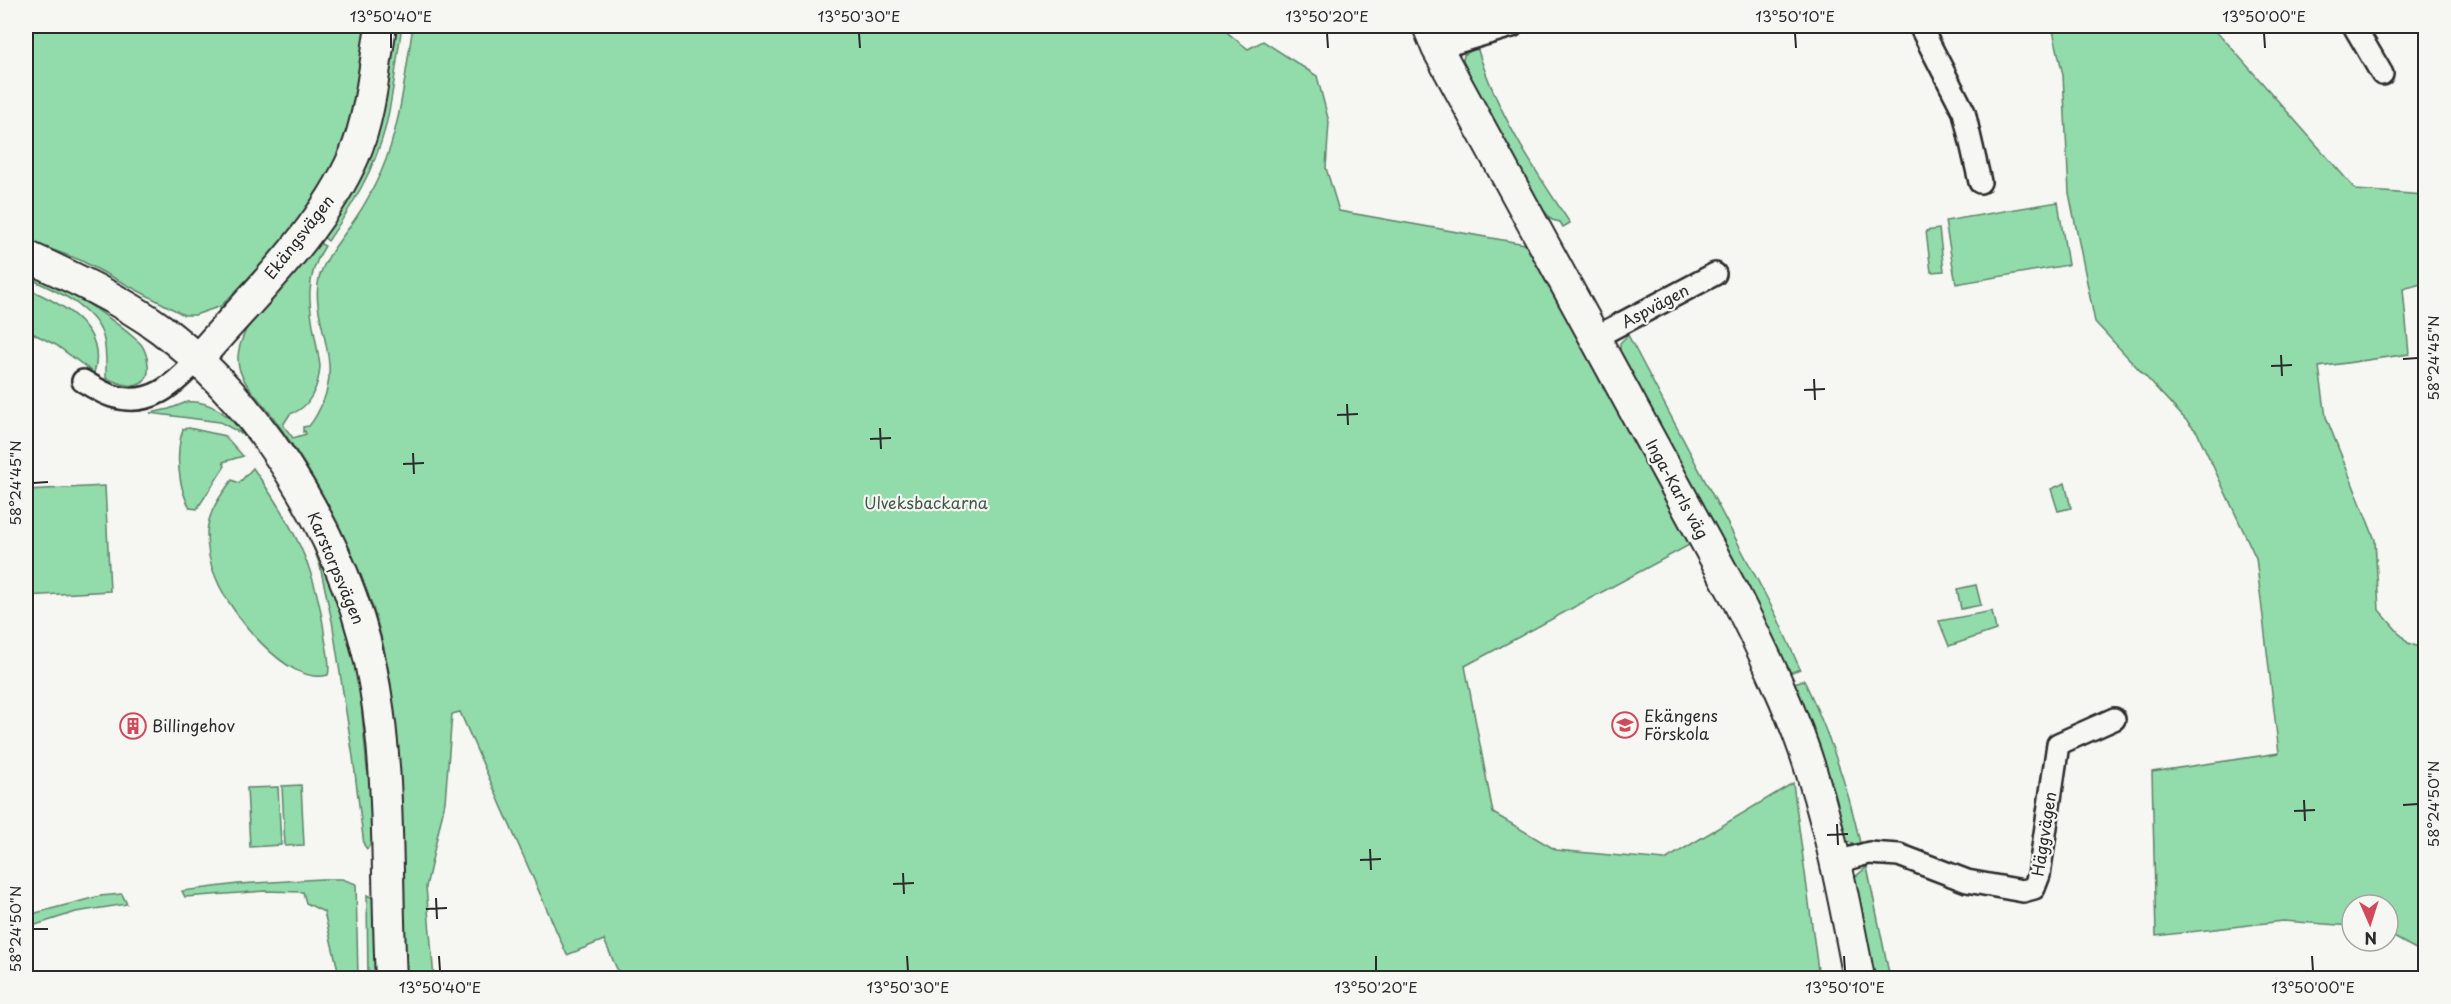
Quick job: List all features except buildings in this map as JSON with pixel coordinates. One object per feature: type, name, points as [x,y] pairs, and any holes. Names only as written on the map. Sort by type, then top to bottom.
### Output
[{"type":"street","name":"Ekängsvägen","points":[[197,360],[296,246],[320,215],[344,176],[355,154],[367,112],[381,26]]},
{"type":"street","points":[[1432,37],[1512,26]]},
{"type":"street","points":[[1920,26],[1964,112],[1980,182]]},
{"type":"street","points":[[2354,26],[2382,75]]},
{"type":"street","name":"Inga-Karls väg","points":[[1432,37],[1736,597],[1778,682],[1812,773],[1837,862],[1859,978]]},
{"type":"street","name":"Karstorpsvägen","points":[[26,256],[108,297],[148,321],[197,360],[232,396],[280,457],[304,494],[331,545],[361,625],[375,688],[387,816],[391,978]]},
{"type":"street","name":"Aspvägen","points":[[1594,338],[1715,274]]},
{"type":"street","points":[[83,381],[112,396],[135,399],[153,397],[176,382],[197,360]]},
{"type":"street","name":"Häggvägen","points":[[1837,862],[1869,853],[1899,855],[1967,881],[2023,891],[2034,888],[2039,875],[2058,744],[2114,719]]},
{"type":"green space","points":[[26,26],[370,26],[358,102],[330,179],[273,253],[221,306],[195,315],[184,315],[80,260],[26,240]]},
{"type":"green space","name":"Ulveksbackarna","points":[[413,26],[1219,26],[1248,49],[1263,41],[1317,76],[1329,122],[1326,168],[1339,211],[1525,244],[1693,543],[1465,666],[1493,813],[1556,850],[1665,860],[1793,783],[1819,978],[621,978],[604,940],[567,955],[460,712],[452,714],[445,802],[426,887],[434,978],[404,978],[402,840],[397,739],[391,684],[380,631],[363,580],[329,507],[288,438],[246,383],[238,360],[246,330],[264,299],[319,243],[325,246],[317,261],[310,290],[310,304],[320,366],[318,381],[308,402],[290,414],[283,425],[293,438],[306,434],[305,431],[303,432],[303,427],[309,426],[316,417],[328,383],[328,352],[318,308],[319,278],[330,254],[367,200],[388,154],[402,100]]},
{"type":"green space","points":[[2052,26],[2208,26],[2222,37],[2356,190],[2425,195],[2425,283],[2403,289],[2409,354],[2319,367],[2326,417],[2375,540],[2379,610],[2408,643],[2425,649],[2425,954],[2400,940],[2400,893],[2340,893],[2340,925],[2283,921],[2156,936],[2152,772],[2279,753],[2256,558],[2197,432],[2095,322],[2069,193],[2063,75]]},
{"type":"green space","points":[[394,31],[401,32],[392,93],[380,144],[361,187],[328,241],[322,236]]},
{"type":"green space","points":[[1477,47],[1494,94],[1505,116],[1529,160],[1570,223],[1563,227],[1560,222],[1552,220],[1520,183],[1462,65],[1464,55]]},
{"type":"green space","points":[[2058,202],[2068,265],[1956,284],[1945,221]]},
{"type":"green space","points":[[1939,229],[1944,271],[1931,272],[1926,231]]},
{"type":"green space","points":[[26,271],[85,302],[139,342],[145,352],[148,365],[148,372],[143,382],[129,385],[106,378],[105,346],[98,325],[90,315],[70,299],[26,277]]},
{"type":"green space","points":[[26,288],[67,309],[88,330],[94,342],[97,357],[94,373],[56,345],[26,330]]},
{"type":"green space","points":[[1628,335],[1777,617],[1800,669],[1787,674],[1620,356],[1620,343]]},
{"type":"green space","points":[[187,402],[203,403],[219,410],[242,434],[220,422],[150,413]]},
{"type":"green space","points":[[189,428],[225,436],[243,456],[223,462],[225,466],[197,509],[190,508],[186,500],[179,470],[179,449],[183,429]]},
{"type":"green space","points":[[253,468],[291,528],[309,569],[321,614],[329,662],[328,675],[312,676],[295,670],[278,658],[246,626],[233,609],[214,573],[207,539],[212,511],[232,480],[239,483]]},
{"type":"green space","points":[[2065,483],[2071,508],[2058,511],[2051,489]]},
{"type":"green space","points":[[105,486],[110,591],[26,596],[26,490]]},
{"type":"green space","points":[[316,542],[357,657],[367,769],[374,800],[375,838],[367,849],[364,845],[332,621],[320,566],[312,543]]},
{"type":"green space","points":[[1976,585],[1981,605],[1961,609],[1957,589]]},
{"type":"green space","points":[[1992,611],[1996,630],[1949,646],[1939,621]]},
{"type":"green space","points":[[1804,680],[1829,739],[1843,780],[1860,843],[1855,845],[1845,840],[1791,684]]},
{"type":"green space","points":[[301,785],[304,845],[285,846],[282,786]]},
{"type":"green space","points":[[278,787],[281,845],[250,847],[247,788]]},
{"type":"green space","points":[[1867,867],[1890,978],[1871,978],[1853,885],[1855,877]]},
{"type":"green space","points":[[342,879],[356,884],[358,978],[340,978],[324,912],[306,903],[303,892],[265,891],[185,897],[182,891],[238,884]]},
{"type":"green space","points":[[122,894],[127,904],[76,912],[26,928],[26,917],[32,914],[100,896]]},
{"type":"green space","points":[[367,895],[375,899],[377,978],[368,978]]},
{"type":"place","name":"Ekängens Förskola","points":[[1625,725]]},
{"type":"place","name":"Billingehov","points":[[133,726]]}]
